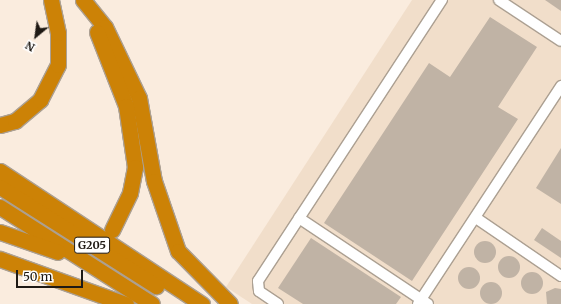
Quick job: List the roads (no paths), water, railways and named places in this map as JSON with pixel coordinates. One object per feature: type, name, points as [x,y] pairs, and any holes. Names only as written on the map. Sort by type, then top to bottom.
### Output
[{"type":"highway","points":[[0,125],[15,121],[40,100],[58,65],[58,33],[51,0]]},
{"type":"highway","points":[[78,0],[96,29],[126,106],[135,167],[130,193],[112,230]]},
{"type":"highway","points":[[83,0],[105,27],[139,98],[154,181],[178,251],[230,304]]},
{"type":"highway","points":[[0,171],[202,304]]},
{"type":"highway","name":"G205","points":[[0,187],[184,304]]},
{"type":"highway","name":"G205","points":[[0,207],[152,304]]},
{"type":"highway","points":[[0,232],[58,252]]},
{"type":"highway","points":[[0,259],[126,304]]},
{"type":"lane","points":[[278,304],[259,291],[258,280],[442,0]]},
{"type":"lane","points":[[499,0],[561,41]]},
{"type":"lane","points":[[299,218],[422,303],[561,86]]},
{"type":"lane","points":[[476,218],[561,276]]}]
